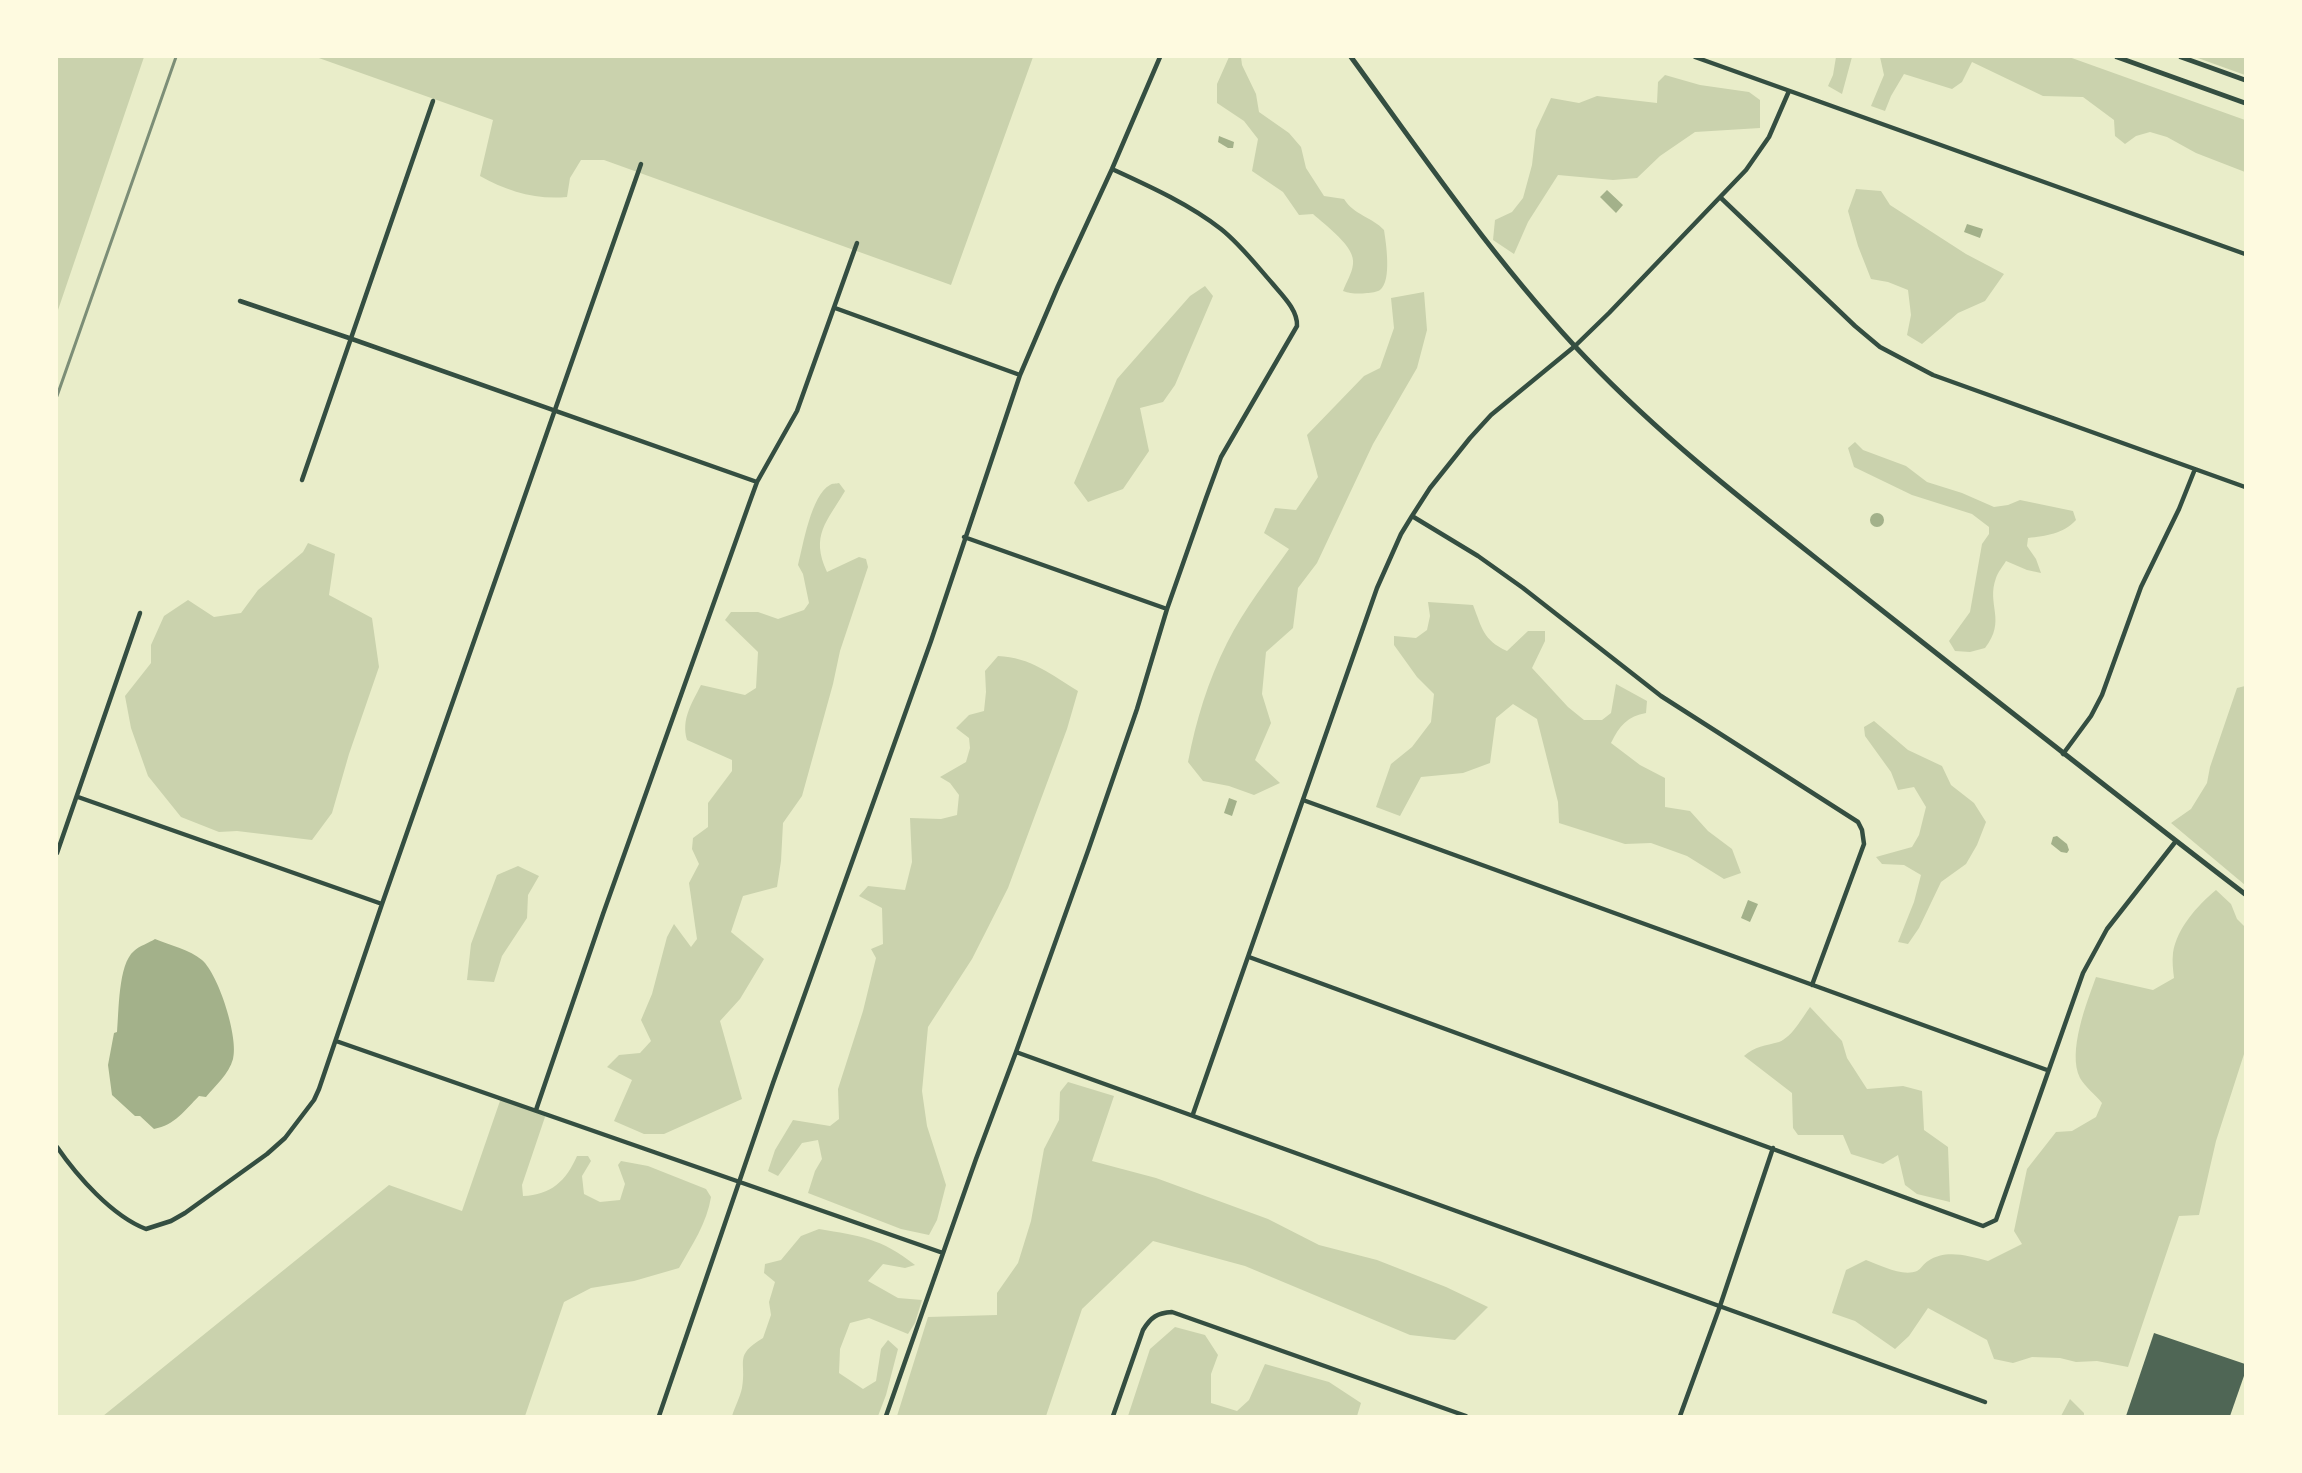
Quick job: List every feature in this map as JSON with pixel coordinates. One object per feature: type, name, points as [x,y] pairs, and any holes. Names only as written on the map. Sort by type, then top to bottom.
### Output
[{"type":"street","points":[[659,1416],[739,1182],[931,641],[1020,375],[1160,57]]},
{"type":"street","points":[[1351,57],[1437,176],[1514,275],[1575,346],[1680,449],[2063,754],[2245,894]]},
{"type":"street","points":[[1695,57],[2245,254]]},
{"type":"street","points":[[2116,57],[2245,103]]},
{"type":"street","points":[[2181,57],[2245,80]]},
{"type":"street","points":[[1193,1114],[1377,588],[1398,540],[1430,488],[1491,415],[1575,346],[1721,198],[1760,153],[1778,120],[1789,91]]},
{"type":"street","points":[[302,480],[433,101]]},
{"type":"street","points":[[57,1147],[66,1161],[91,1189],[126,1219],[146,1229],[185,1213],[267,1154],[285,1138],[314,1100],[641,164]]},
{"type":"street","points":[[886,1416],[1137,709],[1167,609],[1221,458],[1291,338],[1297,320],[1281,294],[1223,231],[1202,215],[1112,169]]},
{"type":"street","points":[[1721,198],[1844,316],[1880,347],[1900,359],[1933,375],[2245,487]]},
{"type":"street","points":[[536,1110],[603,914],[757,482],[797,411],[857,243]]},
{"type":"street","points":[[240,301],[757,482]]},
{"type":"street","points":[[835,308],[1020,375]]},
{"type":"street","points":[[2063,754],[2091,716],[2102,695],[2141,587],[2195,469]]},
{"type":"street","points":[[1412,516],[1515,583],[1660,696],[1858,822],[1864,844],[1812,985]]},
{"type":"street","points":[[964,537],[1167,609]]},
{"type":"street","points":[[57,853],[140,613]]},
{"type":"street","points":[[78,797],[382,904]]},
{"type":"street","points":[[1303,800],[2047,1070]]},
{"type":"street","points":[[1249,957],[1983,1226],[1996,1220],[2074,993],[2093,951],[2107,929],[2176,841]]},
{"type":"street","points":[[336,1041],[943,1253]]},
{"type":"street","points":[[1016,1052],[1193,1114],[1985,1402]]},
{"type":"street","points":[[1680,1416],[1773,1148]]},
{"type":"street","points":[[1113,1416],[1143,1330],[1151,1318],[1160,1313],[1172,1312],[1466,1416]]},
{"type":"shaded area","points":[[57,57],[144,57],[57,313]]},
{"type":"shaded area","points":[[316,57],[1033,57],[951,285],[604,160],[581,160],[570,178],[567,197],[533,196],[511,190],[480,176],[493,120]]},
{"type":"shaded area","points":[[1229,57],[1241,57],[1242,65],[1256,94],[1259,112],[1289,133],[1301,147],[1306,168],[1324,196],[1344,199],[1353,209],[1384,230],[1387,270],[1384,285],[1380,290],[1361,294],[1343,291],[1353,264],[1353,257],[1345,244],[1313,214],[1299,215],[1283,192],[1252,171],[1258,139],[1244,121],[1217,103],[1217,84]]},
{"type":"shaded area","points":[[1836,57],[1852,57],[1842,94],[1828,86],[1833,75]]},
{"type":"shaded area","points":[[1880,57],[2069,57],[2245,120],[2245,172],[2196,153],[2167,137],[2150,132],[2136,136],[2125,144],[2115,136],[2114,120],[2083,97],[2043,96],[1972,62],[1962,82],[1952,89],[1904,74],[1885,111],[1871,106],[1884,75]]},
{"type":"shaded area","points":[[2195,57],[2245,57],[2245,75]]},
{"type":"shaded area","points":[[1665,75],[1700,85],[1749,92],[1760,100],[1760,128],[1695,132],[1660,156],[1637,178],[1613,180],[1558,175],[1528,222],[1514,254],[1493,240],[1495,220],[1512,212],[1523,198],[1532,165],[1536,130],[1551,98],[1579,103],[1597,96],[1657,103],[1658,82]]},
{"type":"shaded area","points":[[1219,136],[1234,142],[1233,148],[1228,148],[1218,142]]},
{"type":"shaded area","points":[[1856,189],[1881,191],[1890,205],[1966,254],[2004,274],[1985,301],[1958,313],[1922,344],[1907,335],[1911,315],[1908,290],[1888,282],[1871,279],[1858,246],[1848,211]]},
{"type":"shaded area","points":[[1607,190],[1623,205],[1616,213],[1600,197]]},
{"type":"shaded area","points":[[1967,224],[1983,229],[1980,238],[1964,232]]},
{"type":"shaded area","points":[[1205,286],[1213,296],[1175,385],[1163,402],[1140,408],[1149,451],[1123,489],[1088,502],[1074,483],[1117,379],[1190,296]]},
{"type":"shaded area","points":[[1424,292],[1427,330],[1417,368],[1373,444],[1317,563],[1298,588],[1293,628],[1266,652],[1262,694],[1271,723],[1255,760],[1280,783],[1254,795],[1229,786],[1203,781],[1188,762],[1208,686],[1241,618],[1289,549],[1264,533],[1275,508],[1296,510],[1318,477],[1307,435],[1364,376],[1380,368],[1394,328],[1391,298]]},
{"type":"shaded area","points":[[1855,442],[1863,450],[1906,466],[1927,482],[1962,493],[1994,507],[2020,500],[2073,511],[2076,520],[2066,528],[2048,535],[2028,538],[2027,546],[2036,559],[2041,573],[2006,561],[1996,578],[1993,596],[1995,629],[1985,648],[1970,652],[1955,651],[1949,641],[1970,612],[1982,544],[1989,534],[1989,527],[1972,514],[1912,495],[1854,467],[1848,448]]},
{"type":"shaded area","points":[[839,483],[845,491],[823,529],[820,538],[822,559],[827,572],[859,557],[866,559],[868,567],[840,651],[802,796],[783,823],[777,887],[743,896],[731,932],[764,959],[740,999],[720,1021],[742,1099],[664,1134],[644,1134],[614,1121],[632,1080],[607,1067],[619,1055],[640,1053],[651,1041],[641,1020],[652,994],[667,937],[674,924],[691,947],[697,939],[689,883],[699,864],[692,849],[693,838],[708,827],[708,803],[732,771],[732,760],[687,740],[685,725],[688,711],[701,685],[745,695],[756,688],[758,652],[725,620],[731,612],[758,612],[778,619],[804,610],[809,603],[803,574],[798,565],[805,534],[813,510],[823,491],[832,484]]},
{"type":"shaded area","points":[[1877,513],[1882,515],[1884,520],[1882,525],[1877,527],[1872,525],[1870,520],[1872,515]]},
{"type":"shaded area","points":[[308,543],[335,554],[329,595],[372,618],[379,667],[349,754],[332,813],[312,840],[237,831],[219,832],[181,817],[148,776],[131,728],[125,696],[151,663],[151,645],[164,616],[188,600],[214,617],[241,613],[258,590],[303,552]]},
{"type":"shaded area","points":[[1428,602],[1473,605],[1481,627],[1488,638],[1507,651],[1528,631],[1545,631],[1545,641],[1532,668],[1568,707],[1584,720],[1602,720],[1611,713],[1616,684],[1647,701],[1646,713],[1625,723],[1611,743],[1640,765],[1665,778],[1665,807],[1690,811],[1708,831],[1732,849],[1741,873],[1724,879],[1687,856],[1651,843],[1625,844],[1559,823],[1558,802],[1537,719],[1513,704],[1496,718],[1490,763],[1463,773],[1421,777],[1400,816],[1376,807],[1391,764],[1412,747],[1431,722],[1434,694],[1417,677],[1394,645],[1394,636],[1416,638],[1427,630],[1430,616]]},
{"type":"shaded area","points":[[998,656],[1031,663],[1078,691],[1067,729],[1008,888],[972,959],[928,1027],[922,1091],[927,1126],[946,1185],[937,1220],[929,1235],[901,1229],[808,1193],[815,1171],[822,1159],[818,1140],[802,1143],[778,1176],[768,1171],[775,1150],[793,1120],[830,1126],[839,1119],[838,1089],[863,1011],[876,958],[871,949],[883,944],[882,908],[859,896],[868,886],[905,890],[912,862],[910,818],[941,819],[957,815],[959,795],[950,783],[940,777],[966,762],[970,748],[969,738],[956,728],[969,715],[984,711],[985,671]]},
{"type":"shaded area","points":[[2245,686],[2245,885],[2171,823],[2191,809],[2207,783],[2210,767],[2237,688]]},
{"type":"shaded area","points":[[1874,721],[1908,750],[1942,766],[1951,785],[1974,803],[1986,822],[1966,864],[1941,882],[1919,928],[1908,944],[1898,942],[1914,902],[1921,875],[1904,865],[1882,864],[1876,857],[1912,847],[1919,835],[1926,807],[1914,787],[1898,790],[1891,772],[1865,736],[1864,727]]},
{"type":"shaded area","points":[[1229,798],[1237,801],[1232,816],[1224,813]]},
{"type":"shaded area","points":[[2057,836],[2067,844],[2069,850],[2067,853],[2061,852],[2051,844],[2053,837]]},
{"type":"shaded area","points":[[518,866],[539,876],[528,895],[527,918],[502,956],[494,982],[467,980],[471,944],[497,875]]},
{"type":"shaded area","points":[[2216,890],[2231,904],[2237,919],[2245,927],[2245,1051],[2216,1141],[2199,1215],[2179,1216],[2128,1367],[2097,1361],[2076,1362],[2060,1358],[2032,1357],[2013,1363],[1994,1359],[1987,1340],[1928,1308],[1909,1336],[1895,1349],[1855,1321],[1832,1313],[1846,1270],[1866,1260],[1905,1273],[1918,1270],[1928,1261],[1942,1255],[1973,1257],[1988,1261],[2022,1244],[2014,1231],[2027,1169],[2056,1132],[2072,1131],[2096,1117],[2102,1103],[2080,1078],[2076,1055],[2080,1027],[2096,977],[2153,990],[2174,978],[2173,953],[2183,926],[2195,910]]},
{"type":"shaded area","points":[[1748,900],[1758,904],[1750,922],[1741,918]]},
{"type":"shaded area","points":[[155,939],[192,953],[208,968],[215,979],[226,1008],[234,1050],[228,1070],[206,1097],[199,1096],[174,1120],[154,1129],[140,1116],[135,1116],[112,1095],[108,1065],[114,1033],[117,1032],[120,989],[125,966],[134,951]]},
{"type":"shaded area","points":[[1810,1007],[1842,1041],[1847,1058],[1867,1089],[1903,1086],[1922,1091],[1924,1130],[1948,1147],[1950,1202],[1917,1194],[1905,1185],[1898,1155],[1883,1164],[1851,1154],[1843,1135],[1798,1135],[1793,1128],[1792,1093],[1744,1056],[1756,1048],[1784,1040]]},
{"type":"shaded area","points":[[1068,1082],[1114,1096],[1092,1161],[1156,1178],[1268,1219],[1319,1245],[1377,1260],[1446,1287],[1488,1307],[1455,1340],[1410,1335],[1245,1266],[1153,1241],[1082,1309],[1046,1416],[897,1416],[928,1317],[997,1315],[997,1293],[1018,1263],[1031,1221],[1044,1149],[1059,1120],[1060,1092]]},
{"type":"shaded area","points":[[501,1098],[546,1114],[522,1185],[523,1196],[542,1193],[556,1185],[568,1173],[577,1156],[588,1156],[591,1161],[582,1176],[584,1194],[600,1202],[620,1200],[625,1184],[618,1165],[621,1161],[648,1166],[706,1189],[711,1197],[703,1225],[679,1268],[634,1281],[591,1288],[564,1302],[525,1416],[103,1416],[389,1185],[462,1211]]},
{"type":"shaded area","points":[[819,1229],[870,1240],[891,1249],[915,1265],[905,1268],[883,1264],[868,1281],[898,1298],[922,1300],[915,1323],[908,1334],[869,1318],[850,1323],[840,1349],[839,1373],[863,1389],[876,1381],[881,1349],[888,1340],[898,1349],[878,1416],[732,1416],[742,1388],[744,1355],[763,1338],[771,1315],[769,1302],[775,1282],[764,1273],[765,1264],[781,1260],[801,1236]]},
{"type":"shaded area","points":[[1175,1327],[1205,1335],[1218,1355],[1211,1374],[1211,1403],[1237,1411],[1249,1400],[1265,1364],[1329,1382],[1361,1403],[1357,1416],[1128,1416],[1150,1349]]},
{"type":"shaded area","points":[[2070,1399],[2084,1413],[2084,1416],[2061,1416]]},
{"type":"building","points":[[2154,1333],[2245,1364],[2245,1373],[2230,1416],[2126,1416]]},
{"type":"railway","points":[[57,396],[176,57]]}]
